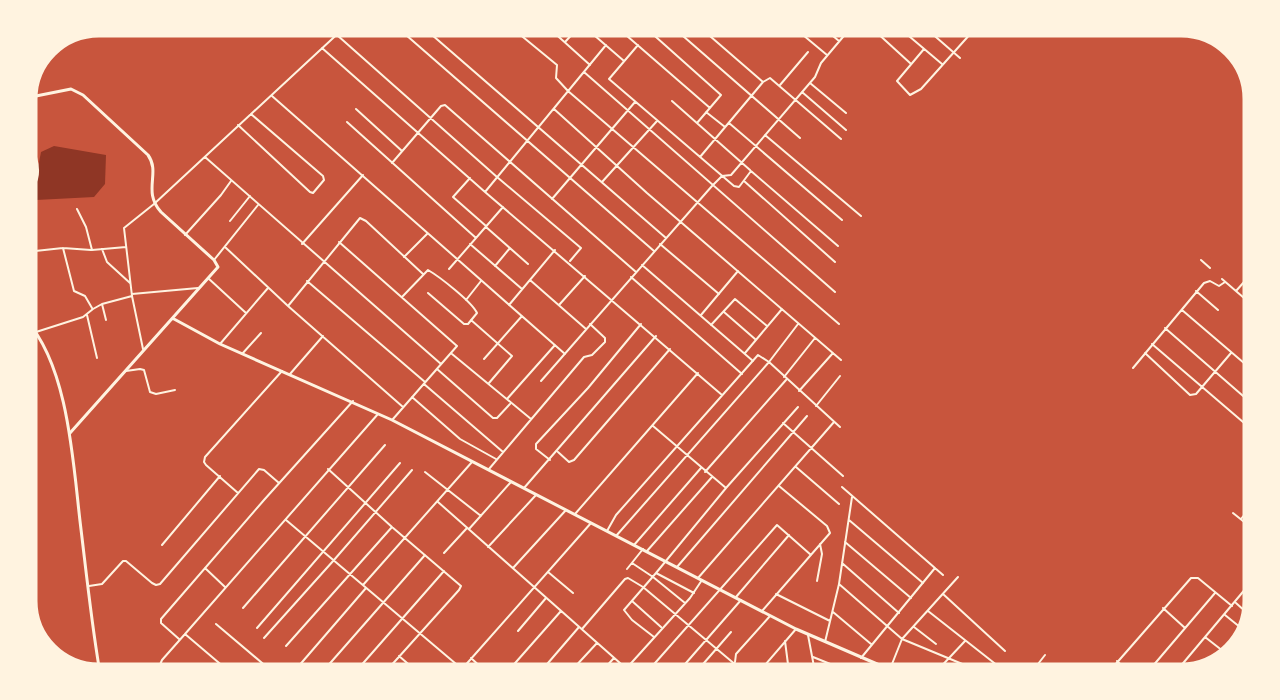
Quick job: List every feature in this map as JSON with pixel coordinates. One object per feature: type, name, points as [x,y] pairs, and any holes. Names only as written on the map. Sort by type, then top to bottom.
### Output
[{"type":"street","points":[[143,349],[132,295],[124,228],[154,204],[336,36]]},
{"type":"street","points":[[338,36],[581,248],[569,262]]},
{"type":"street","points":[[408,36],[654,251]]},
{"type":"street","points":[[433,36],[666,238]]},
{"type":"street","points":[[522,36],[557,65],[556,78],[568,91],[839,324]]},
{"type":"street","points":[[558,36],[590,64]]},
{"type":"street","points":[[565,42],[571,36]]},
{"type":"street","points":[[595,36],[624,61]]},
{"type":"street","points":[[627,36],[710,108]]},
{"type":"street","points":[[655,36],[721,95],[697,123]]},
{"type":"street","points":[[682,36],[800,138]]},
{"type":"street","points":[[710,36],[763,82]]},
{"type":"street","points":[[804,36],[827,56]]},
{"type":"street","points":[[833,36],[839,41]]},
{"type":"street","points":[[541,381],[712,186],[722,176],[731,175],[810,83],[827,56],[844,36]]},
{"type":"street","points":[[880,36],[910,63]]},
{"type":"street","points":[[909,36],[943,64]]},
{"type":"street","points":[[935,36],[960,58]]},
{"type":"street","points":[[924,49],[897,81],[910,95],[921,89],[968,36]]},
{"type":"street","points":[[485,192],[606,45]]},
{"type":"street","points":[[638,45],[609,79],[736,187],[751,171]]},
{"type":"street","points":[[322,48],[485,192],[656,336],[722,395]]},
{"type":"street","points":[[780,85],[808,52]]},
{"type":"street","points":[[584,72],[835,292]]},
{"type":"street","points":[[700,157],[763,82],[770,78],[841,139]]},
{"type":"street","points":[[810,83],[846,113]]},
{"type":"street","points":[[36,96],[71,89],[83,95],[143,149],[152,160],[154,204],[214,260],[218,267],[70,433]]},
{"type":"street","points":[[802,92],[846,130]]},
{"type":"street","points":[[272,95],[426,234],[565,354]]},
{"type":"street","points":[[672,101],[838,246]]},
{"type":"street","points":[[552,200],[635,102]]},
{"type":"street","points":[[392,163],[441,106],[445,105],[636,272]]},
{"type":"street","points":[[356,109],[402,151]]},
{"type":"street","points":[[554,109],[680,222],[841,360]]},
{"type":"street","points":[[706,112],[725,127]]},
{"type":"street","points":[[238,125],[310,192],[316,191],[324,180],[323,176],[251,114]]},
{"type":"street","points":[[602,182],[657,121]]},
{"type":"street","points":[[347,122],[476,238]]},
{"type":"street","points":[[729,123],[842,220]]},
{"type":"street","points":[[765,135],[861,216]]},
{"type":"street","points":[[36,157],[39,177],[36,184]]},
{"type":"street","points":[[205,157],[441,364]]},
{"type":"street","points":[[302,244],[363,175]]},
{"type":"street","points":[[470,178],[453,197],[528,264]]},
{"type":"street","points":[[185,235],[231,181]]},
{"type":"street","points":[[744,181],[835,262]]},
{"type":"street","points":[[230,221],[250,196]]},
{"type":"street","points":[[214,260],[258,205]]},
{"type":"street","points":[[448,269],[503,207]]},
{"type":"street","points":[[76,209],[86,227],[92,250]]},
{"type":"street","points":[[288,306],[358,220],[363,219],[423,274]]},
{"type":"street","points":[[404,257],[426,234]]},
{"type":"street","points":[[339,242],[457,346],[392,420]]},
{"type":"street","points":[[470,244],[522,289]]},
{"type":"street","points":[[660,244],[719,294]]},
{"type":"street","points":[[225,247],[288,306],[404,407]]},
{"type":"street","points":[[63,248],[74,291],[85,296],[93,309]]},
{"type":"street","points":[[36,250],[126,248]]},
{"type":"street","points":[[495,266],[510,248]]},
{"type":"street","points":[[102,249],[107,262],[131,284]]},
{"type":"street","points":[[509,304],[555,250]]},
{"type":"street","points":[[1201,260],[1210,268]]},
{"type":"street","points":[[642,265],[753,361]]},
{"type":"street","points":[[402,297],[426,271],[431,271],[477,311],[468,324],[464,324],[428,293]]},
{"type":"street","points":[[700,316],[738,272]]},
{"type":"street","points":[[559,305],[585,276]]},
{"type":"street","points":[[208,278],[246,313]]},
{"type":"street","points":[[631,278],[742,374]]},
{"type":"street","points":[[530,280],[586,329]]},
{"type":"street","points":[[1133,368],[1196,291],[1208,280],[1219,286],[1223,280],[1244,299]]},
{"type":"street","points":[[308,281],[503,452]]},
{"type":"street","points":[[466,300],[482,281]]},
{"type":"street","points":[[1235,292],[1244,282]]},
{"type":"street","points":[[99,664],[70,433],[52,367],[36,332],[87,315],[102,304],[132,295],[200,288]]},
{"type":"street","points":[[220,344],[268,288]]},
{"type":"street","points":[[1196,291],[1218,310]]},
{"type":"street","points":[[711,325],[733,301],[738,299],[767,326]]},
{"type":"street","points":[[102,304],[106,320]]},
{"type":"street","points":[[744,354],[782,309]]},
{"type":"street","points":[[1182,309],[1244,363]]},
{"type":"street","points":[[723,312],[756,340]]},
{"type":"street","points":[[87,315],[97,357]]},
{"type":"street","points":[[484,359],[522,316]]},
{"type":"street","points":[[174,319],[220,344],[392,420],[796,629],[877,664]]},
{"type":"street","points":[[471,320],[512,356],[488,384]]},
{"type":"street","points":[[488,470],[584,357],[592,355],[605,342],[605,338],[590,324]]},
{"type":"street","points":[[550,460],[536,449],[536,444],[588,388],[641,324]]},
{"type":"street","points":[[616,536],[769,362],[798,324]]},
{"type":"street","points":[[1165,328],[1244,397]]},
{"type":"street","points":[[242,354],[261,333]]},
{"type":"street","points":[[290,374],[322,336]]},
{"type":"street","points":[[524,489],[656,336]]},
{"type":"street","points":[[705,472],[785,378],[815,338]]},
{"type":"street","points":[[1152,344],[1244,423]]},
{"type":"street","points":[[506,399],[555,345]]},
{"type":"street","points":[[558,452],[569,462],[574,460],[670,349]]},
{"type":"street","points":[[452,353],[531,419]]},
{"type":"street","points":[[799,391],[832,353]]},
{"type":"street","points":[[1145,353],[1190,395],[1196,394],[1202,388],[1231,353]]},
{"type":"street","points":[[607,531],[616,515],[758,355],[769,362],[840,427]]},
{"type":"street","points":[[437,369],[495,419],[511,403]]},
{"type":"street","points":[[126,371],[144,370],[148,390],[153,394],[175,390]]},
{"type":"street","points":[[238,493],[204,462],[205,457],[282,371]]},
{"type":"street","points":[[575,514],[698,373]]},
{"type":"street","points":[[816,406],[840,376]]},
{"type":"street","points":[[412,397],[460,438],[496,460]]},
{"type":"street","points":[[180,640],[161,623],[161,620],[279,483],[353,402]]},
{"type":"street","points":[[654,637],[625,613],[626,608],[726,488],[798,407]]},
{"type":"street","points":[[160,664],[225,587],[378,414]]},
{"type":"street","points":[[677,567],[807,416]]},
{"type":"street","points":[[631,664],[694,593],[700,579],[834,422]]},
{"type":"street","points":[[783,423],[843,476]]},
{"type":"street","points":[[652,425],[726,488]]},
{"type":"street","points":[[243,608],[385,445]]},
{"type":"street","points":[[300,664],[364,586],[472,462]]},
{"type":"street","points":[[257,628],[400,464]]},
{"type":"street","points":[[796,467],[839,504]]},
{"type":"street","points":[[634,545],[701,468]]},
{"type":"street","points":[[88,586],[102,584],[123,561],[126,561],[152,583],[160,584],[259,469],[264,470],[279,483]]},
{"type":"street","points":[[328,469],[461,588],[392,664]]},
{"type":"street","points":[[264,638],[411,470]]},
{"type":"street","points":[[425,472],[481,516]]},
{"type":"street","points":[[162,545],[220,476]]},
{"type":"street","points":[[627,569],[712,477]]},
{"type":"street","points":[[444,554],[511,482]]},
{"type":"street","points":[[762,611],[828,536],[829,529],[779,486]]},
{"type":"street","points":[[842,487],[944,575]]},
{"type":"street","points":[[488,547],[536,495]]},
{"type":"street","points":[[825,642],[839,584],[852,497]]},
{"type":"street","points":[[438,502],[620,664]]},
{"type":"street","points":[[513,568],[566,510]]},
{"type":"street","points":[[1233,513],[1244,522]]},
{"type":"street","points":[[1241,519],[1244,515]]},
{"type":"street","points":[[285,519],[456,664]]},
{"type":"street","points":[[849,520],[923,583]]},
{"type":"street","points":[[466,664],[591,523]]},
{"type":"street","points":[[654,664],[774,527],[780,526],[811,555]]},
{"type":"street","points":[[286,646],[392,527]]},
{"type":"street","points":[[736,598],[789,535]]},
{"type":"street","points":[[845,542],[911,598]]},
{"type":"street","points":[[817,581],[822,554],[820,544]]},
{"type":"street","points":[[329,664],[425,555]]},
{"type":"street","points":[[632,563],[685,603]]},
{"type":"street","points":[[842,563],[899,613]]},
{"type":"street","points":[[205,568],[225,587]]},
{"type":"street","points":[[861,658],[935,568]]},
{"type":"street","points":[[362,664],[444,571]]},
{"type":"street","points":[[548,572],[573,593]]},
{"type":"street","points":[[656,573],[694,593]]},
{"type":"street","points":[[1115,664],[1163,608],[1195,576],[1215,593],[1243,611]]},
{"type":"street","points":[[892,664],[902,639],[958,577]]},
{"type":"street","points":[[547,664],[628,578],[644,587],[706,641],[735,662]]},
{"type":"street","points":[[839,584],[902,639],[959,664]]},
{"type":"street","points":[[1155,664],[1215,593]]},
{"type":"street","points":[[1183,664],[1244,593]]},
{"type":"street","points":[[776,594],[830,621]]},
{"type":"street","points":[[943,594],[1005,651]]},
{"type":"street","points":[[518,631],[546,598]]},
{"type":"street","points":[[685,664],[741,600]]},
{"type":"street","points":[[632,601],[662,628]]},
{"type":"street","points":[[1163,608],[1185,629]]},
{"type":"street","points":[[514,664],[561,611]]},
{"type":"street","points":[[928,611],[995,664]]},
{"type":"street","points":[[833,612],[871,644]]},
{"type":"street","points":[[735,662],[736,654],[770,615]]},
{"type":"street","points":[[1225,615],[1239,626]]},
{"type":"street","points":[[216,624],[263,664]]},
{"type":"street","points":[[914,627],[936,644]]},
{"type":"street","points":[[766,664],[796,629]]},
{"type":"street","points":[[703,664],[731,632]]},
{"type":"street","points":[[185,634],[220,664]]},
{"type":"street","points":[[808,635],[814,664]]},
{"type":"street","points":[[1206,637],[1221,649]]},
{"type":"street","points":[[785,641],[788,664]]},
{"type":"street","points":[[944,664],[966,641]]},
{"type":"street","points":[[578,664],[597,643]]},
{"type":"street","points":[[1038,664],[1045,655]]},
{"type":"street","points":[[399,656],[408,664]]},
{"type":"street","points":[[813,657],[830,664]]},
{"type":"street","points":[[471,658],[478,664]]},
{"type":"street","points":[[608,664],[614,658]]},
{"type":"street","points":[[1117,661],[1120,664]]},
{"type":"shaded area","points":[[54,146],[106,155],[105,184],[94,197],[36,200],[36,178],[41,152]]}]
